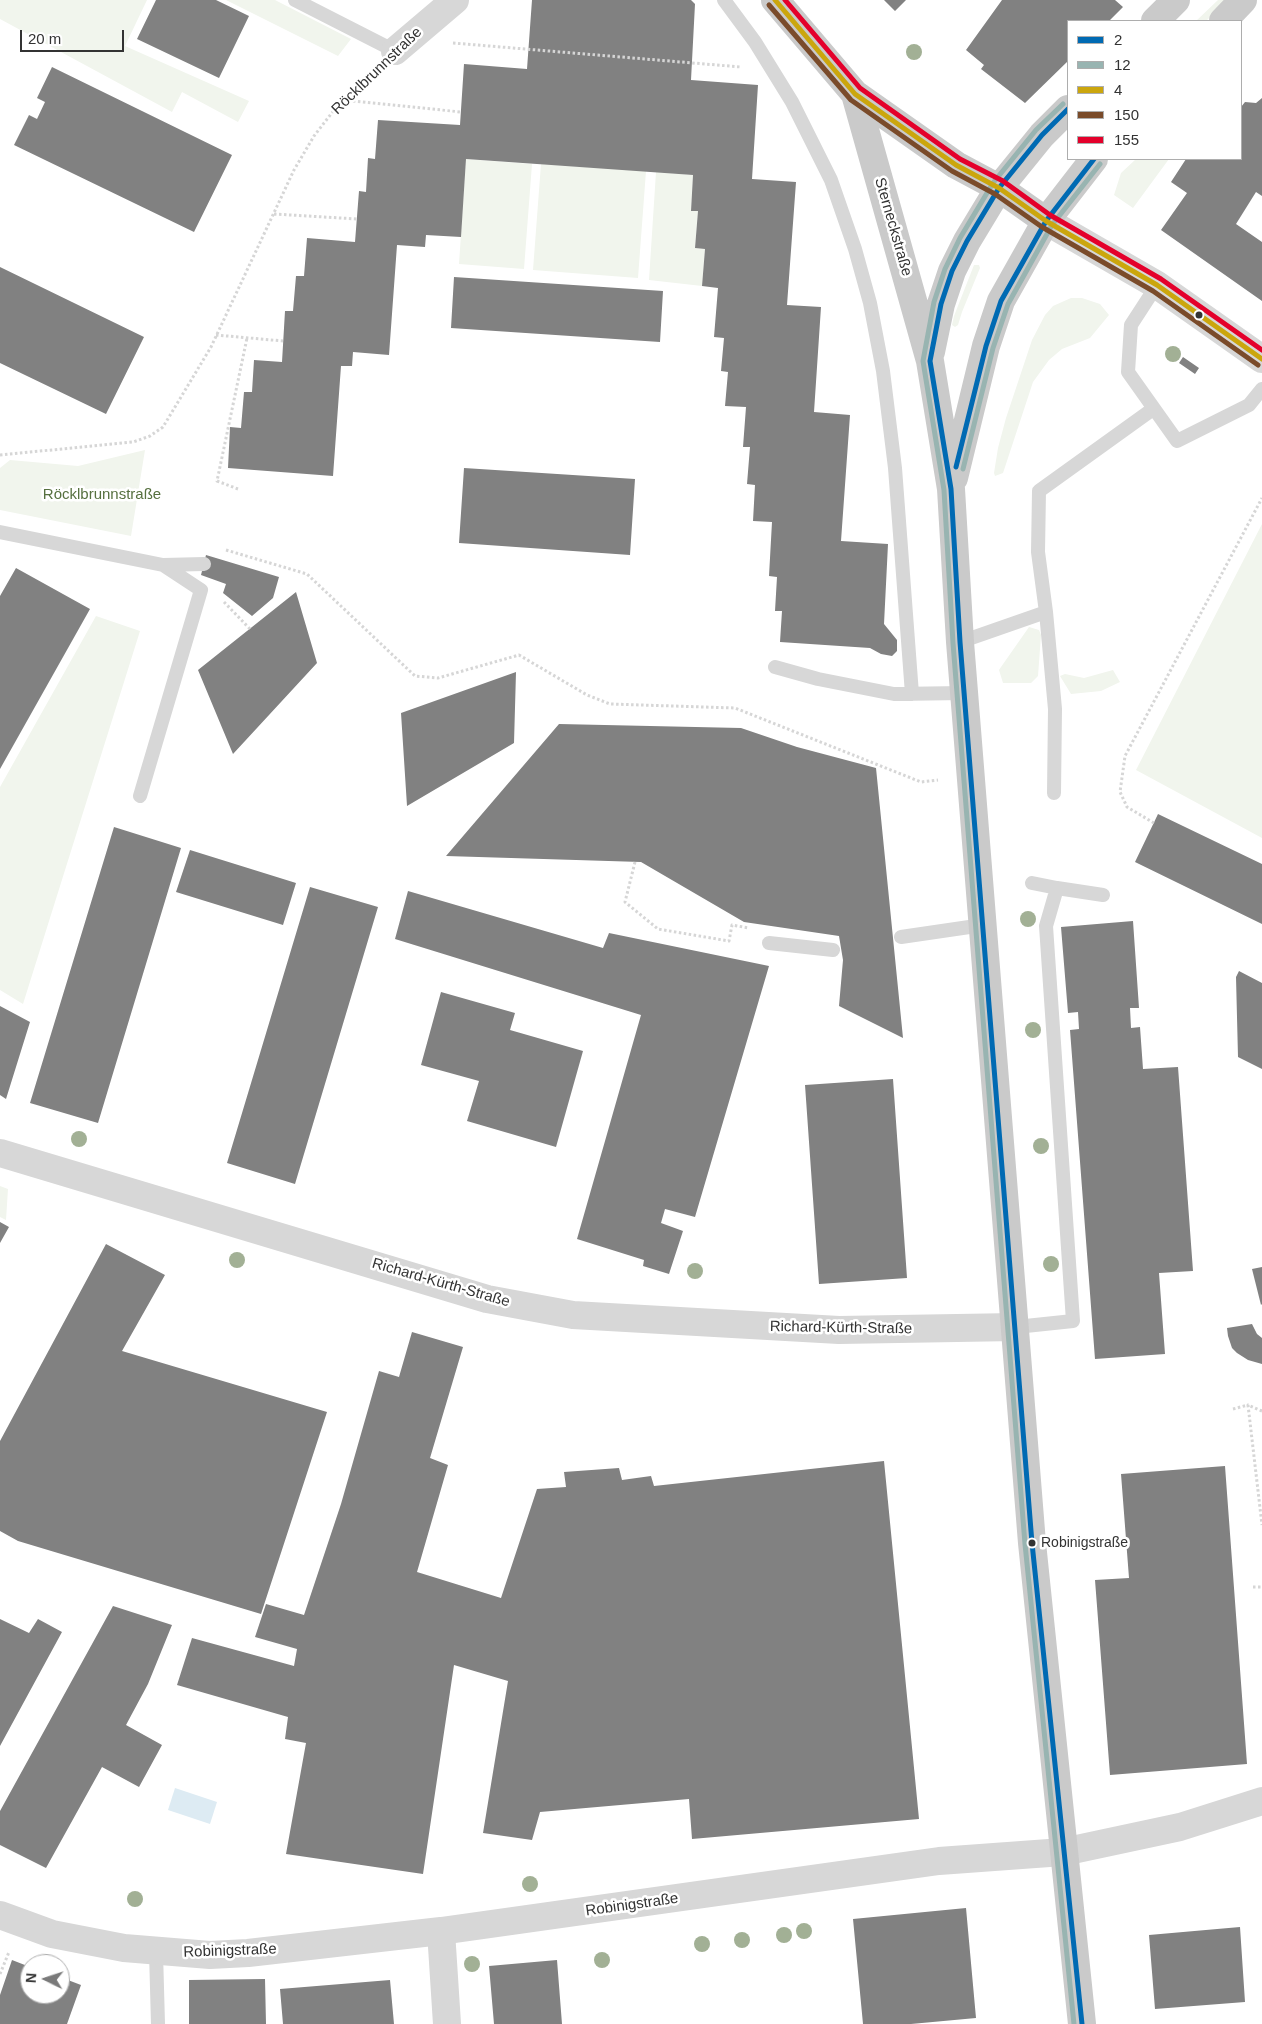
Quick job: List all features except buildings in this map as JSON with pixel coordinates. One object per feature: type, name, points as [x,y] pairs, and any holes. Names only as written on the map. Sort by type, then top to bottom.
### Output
[{"type":"main road","points":[[775,0],[855,94],[956,165],[999,188],[1046,221]]},
{"type":"main road","points":[[1156,20],[1176,0]]},
{"type":"main road","points":[[1223,20],[1243,0]]},
{"type":"main road","name":"Sterneckstraße","points":[[855,94],[930,361],[951,489],[960,642],[1032,1543],[1082,2024]]},
{"type":"main road","name":"Sterneckstraße","points":[[930,361],[933,332],[952,271],[999,188],[1042,135],[1067,110]]},
{"type":"main road","name":"Sterneckstraße","points":[[951,489],[986,346],[1001,302],[1046,221],[1093,160]]},
{"type":"street","name":"Röcklbrunnstraße","points":[[401,45],[455,0]]},
{"type":"street","points":[[1046,221],[1157,285],[1262,359]]},
{"type":"street","name":"Richard-Kürth-Straße","points":[[0,1153],[487,1299],[573,1315],[839,1330],[1016,1327]]},
{"type":"street","name":"Robinigstraße","points":[[0,1915],[52,1934],[156,1952],[210,1955],[248,1952],[442,1931],[939,1861],[1063,1852],[1180,1827],[1262,1800]]},
{"type":"street","points":[[442,1931],[447,2024]]},
{"type":"lane","points":[[295,0],[401,45]]},
{"type":"lane","points":[[724,0],[770,66],[792,102],[831,180],[856,249],[870,303],[883,371],[895,468],[912,694]]},
{"type":"lane","points":[[1157,285],[1131,325],[1128,372],[1177,441],[1249,405],[1262,389]]},
{"type":"lane","points":[[1054,793],[1055,709],[1038,552],[1039,491],[1154,409]]},
{"type":"lane","points":[[0,532],[163,565],[204,564]]},
{"type":"lane","points":[[140,796],[201,590],[163,565]]},
{"type":"lane","points":[[960,642],[1046,612]]},
{"type":"lane","points":[[775,667],[818,679],[894,694],[964,693]]},
{"type":"lane","points":[[1032,883],[1103,895]]},
{"type":"lane","points":[[1016,1327],[1073,1321],[1046,926],[1057,888]]},
{"type":"lane","points":[[901,937],[983,925]]},
{"type":"lane","points":[[769,942],[833,950]]},
{"type":"lane","points":[[156,1952],[158,2024]]},
{"type":"path","points":[[401,45],[747,67],[762,71],[770,66]]},
{"type":"path","name":"Röcklbrunnstraße","points":[[0,455],[133,442],[150,436],[163,427],[216,335],[294,170],[314,136],[343,100],[401,45]]},
{"type":"path","points":[[343,100],[461,112]]},
{"type":"path","points":[[274,214],[357,219]]},
{"type":"path","points":[[216,335],[283,341]]},
{"type":"path","points":[[238,489],[217,481],[247,338]]},
{"type":"path","points":[[1154,823],[1127,807],[1120,792],[1124,756],[1262,498]]},
{"type":"path","points":[[218,548],[307,574],[415,676],[438,678],[519,655],[587,695],[610,704],[735,708],[920,782],[971,778]]},
{"type":"path","points":[[201,590],[224,603],[250,629]]},
{"type":"path","points":[[635,862],[625,902],[658,929],[729,941],[732,925],[765,931],[769,942]]},
{"type":"path","points":[[1248,1406],[1262,1525]]},
{"type":"path","points":[[1234,1409],[1248,1406],[1262,1410]]},
{"type":"path","points":[[1253,1588],[1262,1587]]},
{"type":"green space","points":[[0,0],[147,0],[125,46],[249,101],[238,122],[182,92],[172,112],[0,19]]},
{"type":"green space","points":[[226,0],[275,0],[351,39],[338,56]]},
{"type":"green space","points":[[1218,0],[1228,0],[1207,20],[1197,20]]},
{"type":"green space","points":[[466,159],[532,164],[524,269],[459,264]]},
{"type":"green space","points":[[1135,160],[1168,160],[1133,208],[1114,195],[1121,173]]},
{"type":"green space","points":[[541,164],[646,171],[638,278],[533,270]]},
{"type":"green space","points":[[656,172],[693,175],[691,211],[698,211],[695,248],[705,249],[702,286],[649,280]]},
{"type":"green space","points":[[974,265],[979,265],[980,268],[958,325],[955,327],[952,325],[954,316]]},
{"type":"green space","points":[[1071,298],[1082,298],[1100,304],[1109,315],[1090,338],[1062,349],[1049,360],[1033,382],[1003,473],[995,476],[998,448],[1006,418],[1032,340],[1045,315],[1053,306]]},
{"type":"green space","name":"Röcklbrunnstraße","points":[[145,450],[131,536],[0,510],[0,468],[10,460],[78,466]]},
{"type":"green space","points":[[1262,524],[1262,838],[1136,770]]},
{"type":"green space","points":[[96,616],[140,631],[23,1004],[0,990],[0,787]]},
{"type":"green space","points":[[1029,627],[1039,630],[1041,635],[1038,676],[1031,683],[1003,683],[999,670]]},
{"type":"green space","points":[[1113,670],[1120,682],[1101,691],[1071,694],[1060,676],[1065,674],[1084,678]]},
{"type":"green space","points":[[0,1186],[8,1189],[6,1220],[0,1217]]},
{"type":"shaded area","points":[[175,1788],[217,1802],[210,1824],[168,1810]]},
{"type":"transit line","name":"4","points":[[775,0],[855,94],[956,165],[999,188],[1046,221],[1157,285],[1262,359]]},
{"type":"transit line","name":"155","points":[[785,0],[860,88],[960,159],[1003,181],[1050,215],[1161,279],[1262,350]]},
{"type":"transit line","name":"150","points":[[769,5],[851,100],[952,171],[995,194],[1042,227],[1153,291],[1258,365]]},
{"type":"transit line","name":"12","points":[[1063,104],[1036,130],[993,183],[960,238],[945,269],[934,302],[923,361],[944,490],[953,643],[1025,1544],[1074,2024]]},
{"type":"transit line","name":"2","points":[[1067,110],[1042,135],[999,188],[967,241],[952,271],[941,304],[930,361],[951,489],[960,642],[1032,1543],[1082,2024]]},
{"type":"transit line","name":"2","points":[[956,467],[986,346],[1001,301],[1046,221],[1093,160]]},
{"type":"transit line","name":"12","points":[[963,469],[993,348],[1008,304],[1052,225],[1100,164]]},
{"type":"place","name":"Robinigstraße","points":[[1032,1543]]}]
